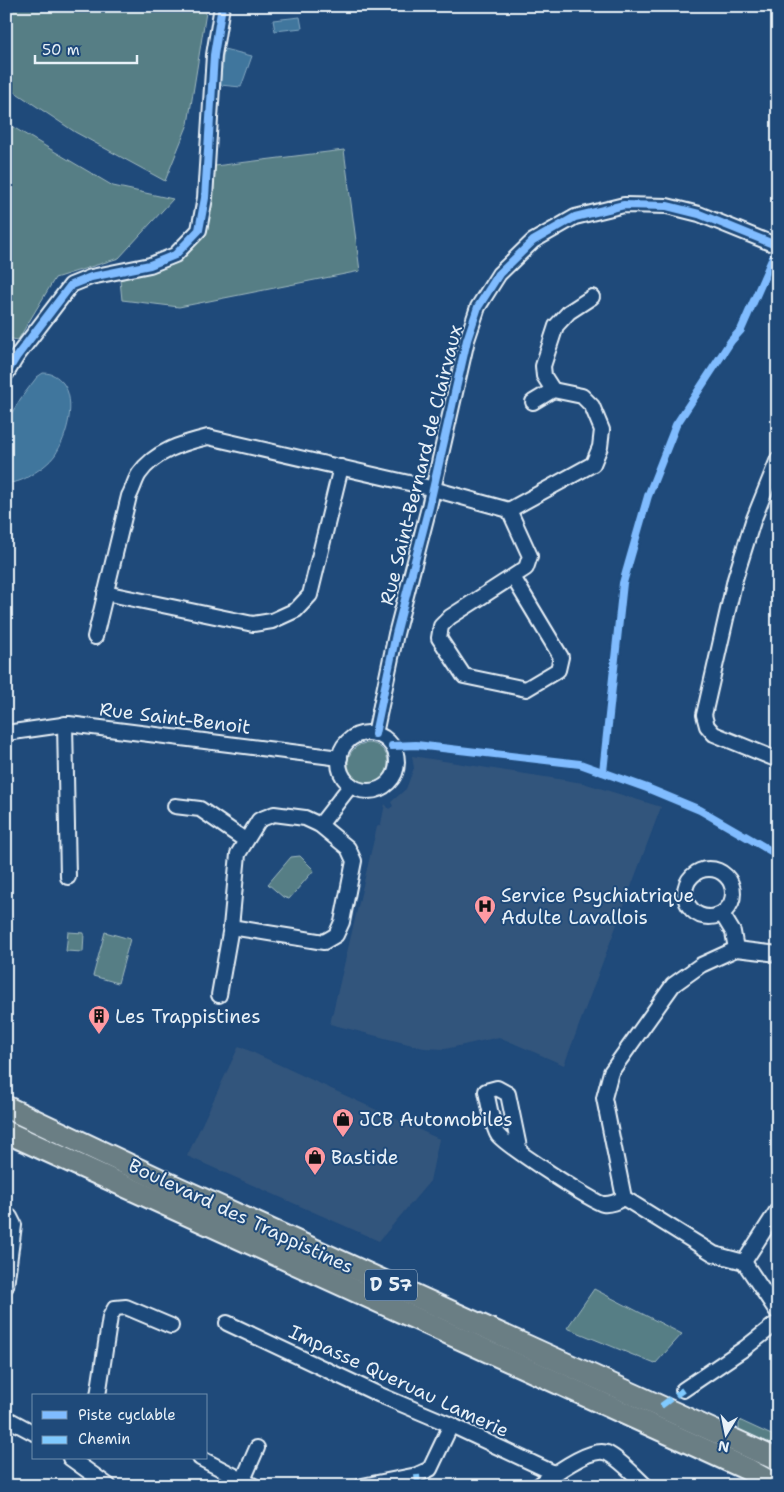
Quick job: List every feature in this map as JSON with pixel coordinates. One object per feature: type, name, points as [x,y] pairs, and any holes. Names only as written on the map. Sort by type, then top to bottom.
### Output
[{"type":"main road","name":"Boulevard des Trappistines","points":[[6,1107],[176,1187],[778,1460]]},
{"type":"main road","name":"Boulevard des Trappistines","points":[[6,1132],[738,1465],[777,1486]]},
{"type":"street","points":[[6,374],[17,356],[71,285],[91,277],[150,265],[175,255],[199,230],[205,198],[214,55],[222,6]]},
{"type":"street","name":"Rue Saint-Bernard de Clairvaux","points":[[375,734],[396,634],[467,340],[478,307],[499,274],[533,241],[575,217],[624,206],[667,206],[699,214],[778,246]]},
{"type":"street","points":[[553,390],[544,376],[543,366],[556,326],[569,312],[592,297]]},
{"type":"street","points":[[95,637],[130,496],[140,474],[155,458],[182,443],[208,437],[432,488],[509,510],[593,464],[600,447],[602,430],[592,406],[582,396],[553,390],[533,402]]},
{"type":"street","points":[[778,459],[753,521],[735,579],[704,715],[707,726],[714,734],[778,760]]},
{"type":"street","points":[[106,593],[253,624],[272,621],[296,610],[310,594],[341,467]]},
{"type":"street","points":[[509,510],[530,556],[526,568],[450,617],[440,626],[439,638],[464,676],[526,689],[558,670],[561,657],[513,577]]},
{"type":"street","points":[[65,724],[68,877]]},
{"type":"street","name":"Rue Saint-Benoit","points":[[6,732],[65,724],[340,758]]},
{"type":"street","points":[[375,734],[387,740],[396,753],[397,761],[393,776],[388,783],[374,790],[358,789],[351,785],[342,773],[340,758],[342,751],[351,739],[358,735],[375,734]]},
{"type":"street","points":[[320,825],[351,785]]},
{"type":"street","points":[[175,806],[200,809],[245,840]]},
{"type":"street","points":[[219,995],[231,927],[238,854],[259,820],[274,814],[305,818],[320,825],[348,848],[354,861],[342,922],[336,935],[324,942],[231,927]]},
{"type":"street","points":[[722,914],[733,932],[736,949]]},
{"type":"street","points":[[778,954],[736,949],[701,965],[673,985],[612,1072],[604,1098],[624,1198],[714,1254],[744,1262],[778,1312]]},
{"type":"street","points":[[520,1152],[508,1094],[497,1088],[486,1091],[496,1134],[520,1152],[602,1204],[613,1203],[624,1198]]},
{"type":"street","points":[[744,1262],[778,1209]]},
{"type":"street","points":[[6,1215],[10,1217],[14,1225],[6,1286]]},
{"type":"street","points":[[98,1394],[110,1317],[115,1308],[126,1307],[171,1326]]},
{"type":"street","points":[[683,1390],[745,1348],[778,1322]]},
{"type":"street","name":"Impasse Queruau Lamerie","points":[[227,1323],[380,1395],[451,1425],[554,1473]]},
{"type":"street","points":[[6,1418],[32,1431]]},
{"type":"street","points":[[362,1486],[417,1480],[430,1469],[451,1425]]},
{"type":"street","points":[[204,1460],[248,1483],[257,1448]]},
{"type":"street","points":[[538,1486],[554,1473],[587,1455],[599,1451],[607,1453],[646,1486]]},
{"type":"street","points":[[73,1460],[109,1486]]},
{"type":"shaded area","points":[[300,17],[302,28],[275,31],[273,20]]},
{"type":"shaded area","points":[[224,49],[252,56],[241,87],[220,85]]},
{"type":"shaded area","points":[[43,373],[56,377],[63,383],[67,391],[70,409],[63,439],[55,455],[43,467],[28,477],[6,483],[6,422],[21,398],[37,377]]},
{"type":"shaded area","name":"Service Psychiatrique Adulte Lavallois","points":[[412,756],[583,783],[661,807],[564,1065],[499,1037],[445,1049],[424,1048],[330,1024],[377,827],[381,824],[385,804],[389,809],[393,806],[391,802],[406,789],[414,768]]},
{"type":"shaded area","points":[[239,1046],[439,1139],[430,1181],[379,1241],[187,1156]]},
{"type":"green space","points":[[6,6],[207,6],[188,124],[165,181],[75,132],[6,86]]},
{"type":"green space","points":[[6,123],[113,186],[173,199],[119,258],[55,278],[18,340],[6,338]]},
{"type":"green space","points":[[344,150],[360,271],[179,307],[122,300],[120,280],[178,261],[205,232],[215,166]]},
{"type":"green space","points":[[364,743],[372,743],[379,746],[385,752],[388,763],[385,774],[379,780],[372,783],[364,783],[357,780],[351,774],[348,767],[348,759],[351,752],[357,746]]},
{"type":"green space","points":[[300,856],[314,870],[289,899],[283,897],[268,884],[291,857]]},
{"type":"green space","points":[[68,932],[84,933],[83,952],[66,951]]},
{"type":"green space","points":[[105,932],[130,939],[118,983],[93,976]]},
{"type":"green space","points":[[594,1289],[682,1334],[655,1364],[567,1328]]},
{"type":"green space","points":[[739,1420],[778,1438],[778,1448],[739,1429]]},
{"type":"marked path","points":[[661,1406],[683,1390]]},
{"type":"marked path","points":[[417,1475],[418,1486]]},
{"type":"cycle path","points":[[6,374],[17,356],[71,285],[91,277],[150,265],[175,255],[199,230],[205,198],[214,55],[222,6]]},
{"type":"cycle path","points":[[375,734],[396,634],[429,507],[467,340],[478,307],[499,274],[533,241],[575,217],[624,205],[667,206],[699,214],[778,246]]},
{"type":"cycle path","points":[[603,772],[623,583],[648,496],[676,425],[731,341],[741,330],[778,246]]},
{"type":"cycle path","points":[[392,746],[416,745],[580,764],[647,788],[700,810],[778,855]]},
{"type":"place","name":"Service Psychiatrique Adulte Lavallois","points":[[485,925]]},
{"type":"place","name":"Les Trappistines","points":[[99,1035]]},
{"type":"place","name":"JCB Automobiles","points":[[343,1138]]},
{"type":"place","name":"Bastide","points":[[315,1176]]}]
